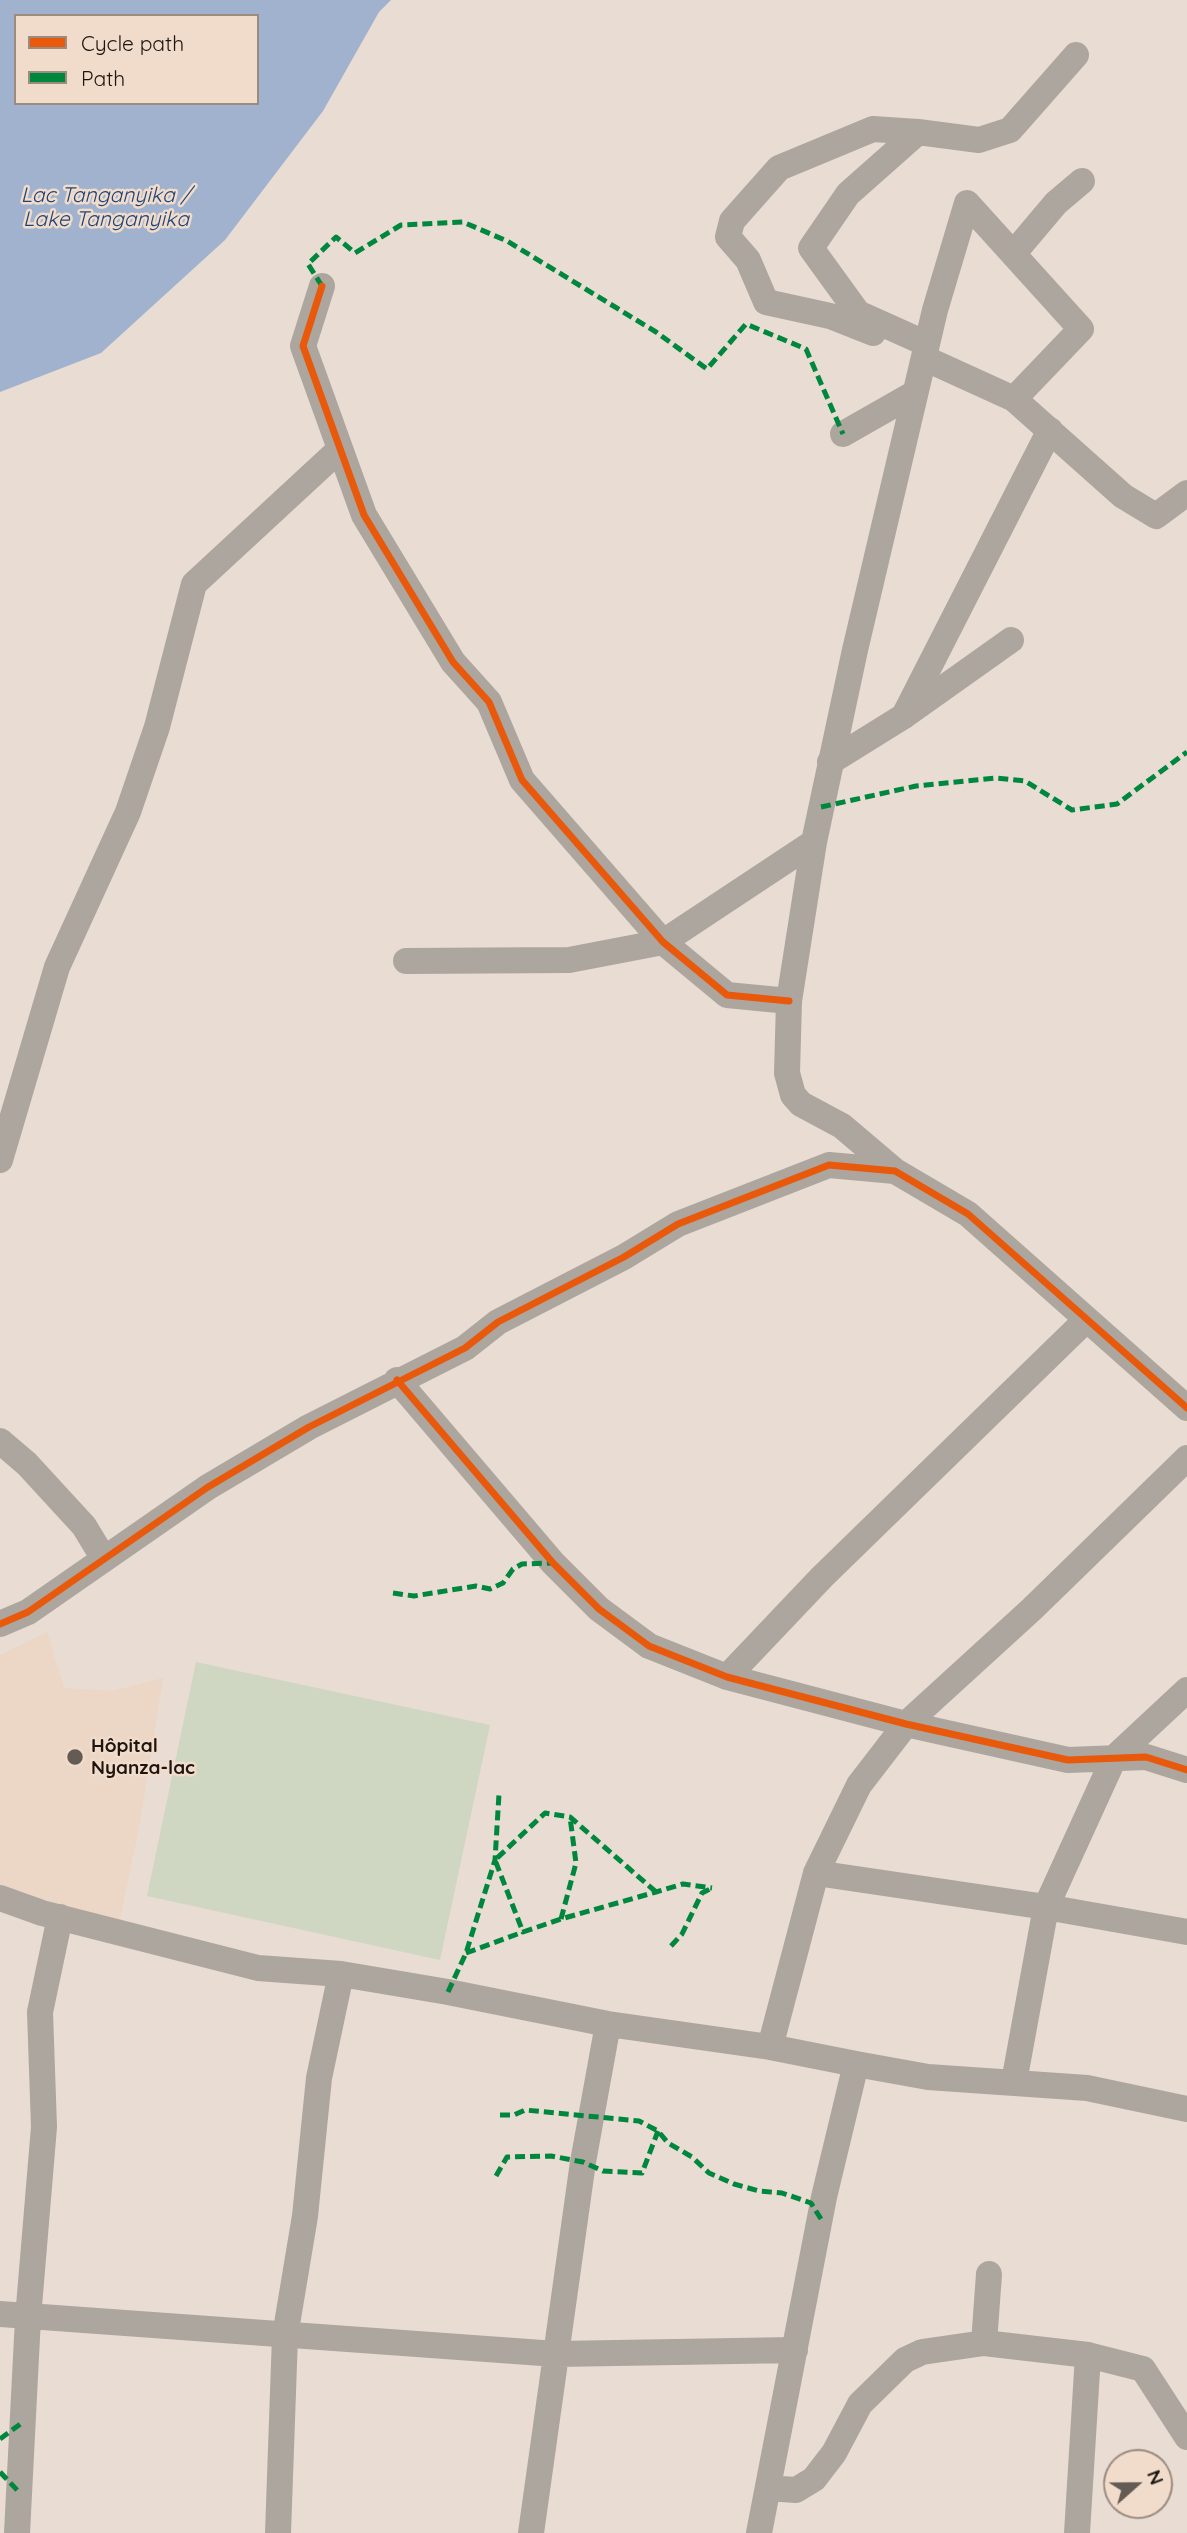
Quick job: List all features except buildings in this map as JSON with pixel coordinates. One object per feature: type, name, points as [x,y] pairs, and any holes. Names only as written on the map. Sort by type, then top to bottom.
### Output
[{"type":"street","points":[[925,352],[830,316],[766,302],[748,260],[728,237],[732,221],[779,168],[873,129],[979,140],[1010,130],[1076,55]]},
{"type":"street","points":[[918,132],[848,194],[811,248],[858,313],[1014,399],[1123,496],[1156,516],[1187,493]]},
{"type":"street","points":[[1013,254],[1056,203],[1082,181]]},
{"type":"street","points":[[1014,399],[1080,329],[967,203],[925,352],[830,762],[814,842],[789,1001],[787,1073],[793,1095],[801,1104],[842,1126],[895,1171],[968,1214],[1085,1321],[1187,1408]]},
{"type":"street","points":[[322,286],[303,346],[364,514],[453,662],[489,702],[522,780],[663,942],[727,995],[789,1001]]},
{"type":"street","points":[[843,434],[915,393]]},
{"type":"street","points":[[904,716],[1050,430]]},
{"type":"street","points":[[0,1160],[57,967],[128,812],[157,727],[194,584],[340,449]]},
{"type":"street","points":[[830,762],[904,716],[1011,640]]},
{"type":"street","points":[[406,961],[569,960],[663,942],[814,842]]},
{"type":"street","points":[[0,1624],[29,1612],[208,1487],[309,1427],[397,1380],[465,1348],[498,1322],[624,1256],[678,1224],[829,1165],[895,1171]]},
{"type":"street","points":[[727,1677],[822,1577],[1085,1321]]},
{"type":"street","points":[[397,1380],[526,1532],[599,1609],[649,1646],[727,1677],[906,1724],[1068,1760],[1146,1757],[1187,1770]]},
{"type":"street","points":[[0,1441],[27,1464],[84,1526],[104,1559]]},
{"type":"street","points":[[770,2047],[816,1873],[859,1785],[906,1724],[1032,1609],[1187,1458]]},
{"type":"street","points":[[1014,2081],[1046,1907],[1114,1758],[1187,1690]]},
{"type":"street","points":[[816,1873],[1046,1907],[1187,1932]]},
{"type":"street","points":[[0,1898],[60,1917],[258,1968],[341,1974],[449,1992],[608,2024],[770,2047],[928,2077],[1087,2088],[1187,2109]]},
{"type":"street","points":[[17,2533],[28,2318],[44,2127],[38,2037],[40,2012],[60,1917]]},
{"type":"street","points":[[278,2533],[285,2336],[305,2216],[319,2078],[341,1974]]},
{"type":"street","points":[[531,2533],[583,2162],[608,2024]]},
{"type":"street","points":[[759,2533],[824,2197],[856,2064]]},
{"type":"street","points":[[984,2343],[989,2274]]},
{"type":"street","points":[[0,2314],[556,2354],[795,2350]]},
{"type":"street","points":[[768,2488],[796,2490],[814,2479],[834,2453],[860,2404],[905,2360],[922,2352],[984,2343],[1087,2355],[1143,2369],[1187,2437]]},
{"type":"street","points":[[1077,2533],[1087,2355]]},
{"type":"shaded area","name":"Hôpital Nyanza-lac","points":[[47,1632],[64,1688],[112,1691],[163,1678],[140,1823],[119,1923],[0,1887],[0,1655]]},
{"type":"green space","points":[[196,1662],[490,1725],[440,1960],[147,1896]]},
{"type":"water","name":"Lac Tanganyika / Lake Tanganyika","points":[[0,0],[391,0],[379,12],[323,111],[225,240],[101,353],[0,392]]},
{"type":"marked path","points":[[322,286],[308,264],[336,237],[355,253],[401,225],[463,222],[507,241],[656,332],[707,369],[746,324],[806,349],[843,434]]},
{"type":"marked path","points":[[821,807],[916,786],[995,778],[1025,781],[1072,810],[1117,804],[1187,752]]},
{"type":"marked path","points":[[393,1593],[414,1596],[476,1586],[490,1589],[503,1583],[513,1569],[522,1564],[553,1563]]},
{"type":"marked path","points":[[448,1992],[466,1953],[495,1860],[499,1794]]},
{"type":"marked path","points":[[656,1892],[570,1817],[545,1813],[495,1860],[523,1932],[683,1884],[712,1888]]},
{"type":"marked path","points":[[561,1919],[576,1863],[570,1817]]},
{"type":"marked path","points":[[671,1946],[682,1934],[702,1893],[712,1888]]},
{"type":"marked path","points":[[466,1953],[523,1932]]},
{"type":"marked path","points":[[500,2115],[514,2115],[525,2110],[639,2121],[658,2131],[668,2143],[692,2157],[709,2173],[734,2184],[759,2191],[782,2193],[811,2203],[821,2219]]},
{"type":"marked path","points":[[496,2176],[507,2157],[551,2156],[583,2162],[603,2171],[642,2173],[658,2131]]},
{"type":"marked path","points":[[0,2439],[23,2422]]},
{"type":"marked path","points":[[0,2472],[18,2491]]},
{"type":"cycle path","points":[[322,286],[303,346],[364,515],[453,662],[489,702],[522,780],[663,942],[727,995],[789,1001]]},
{"type":"cycle path","points":[[0,1624],[28,1612],[208,1487],[309,1427],[465,1348],[498,1322],[624,1257],[678,1224],[829,1165],[895,1171],[968,1214],[1187,1408]]},
{"type":"cycle path","points":[[397,1380],[553,1563],[599,1609],[649,1646],[727,1677],[906,1724],[1068,1760],[1146,1757],[1187,1770]]},
{"type":"place","name":"Hôpital Nyanza-lac","points":[[75,1757]]}]
